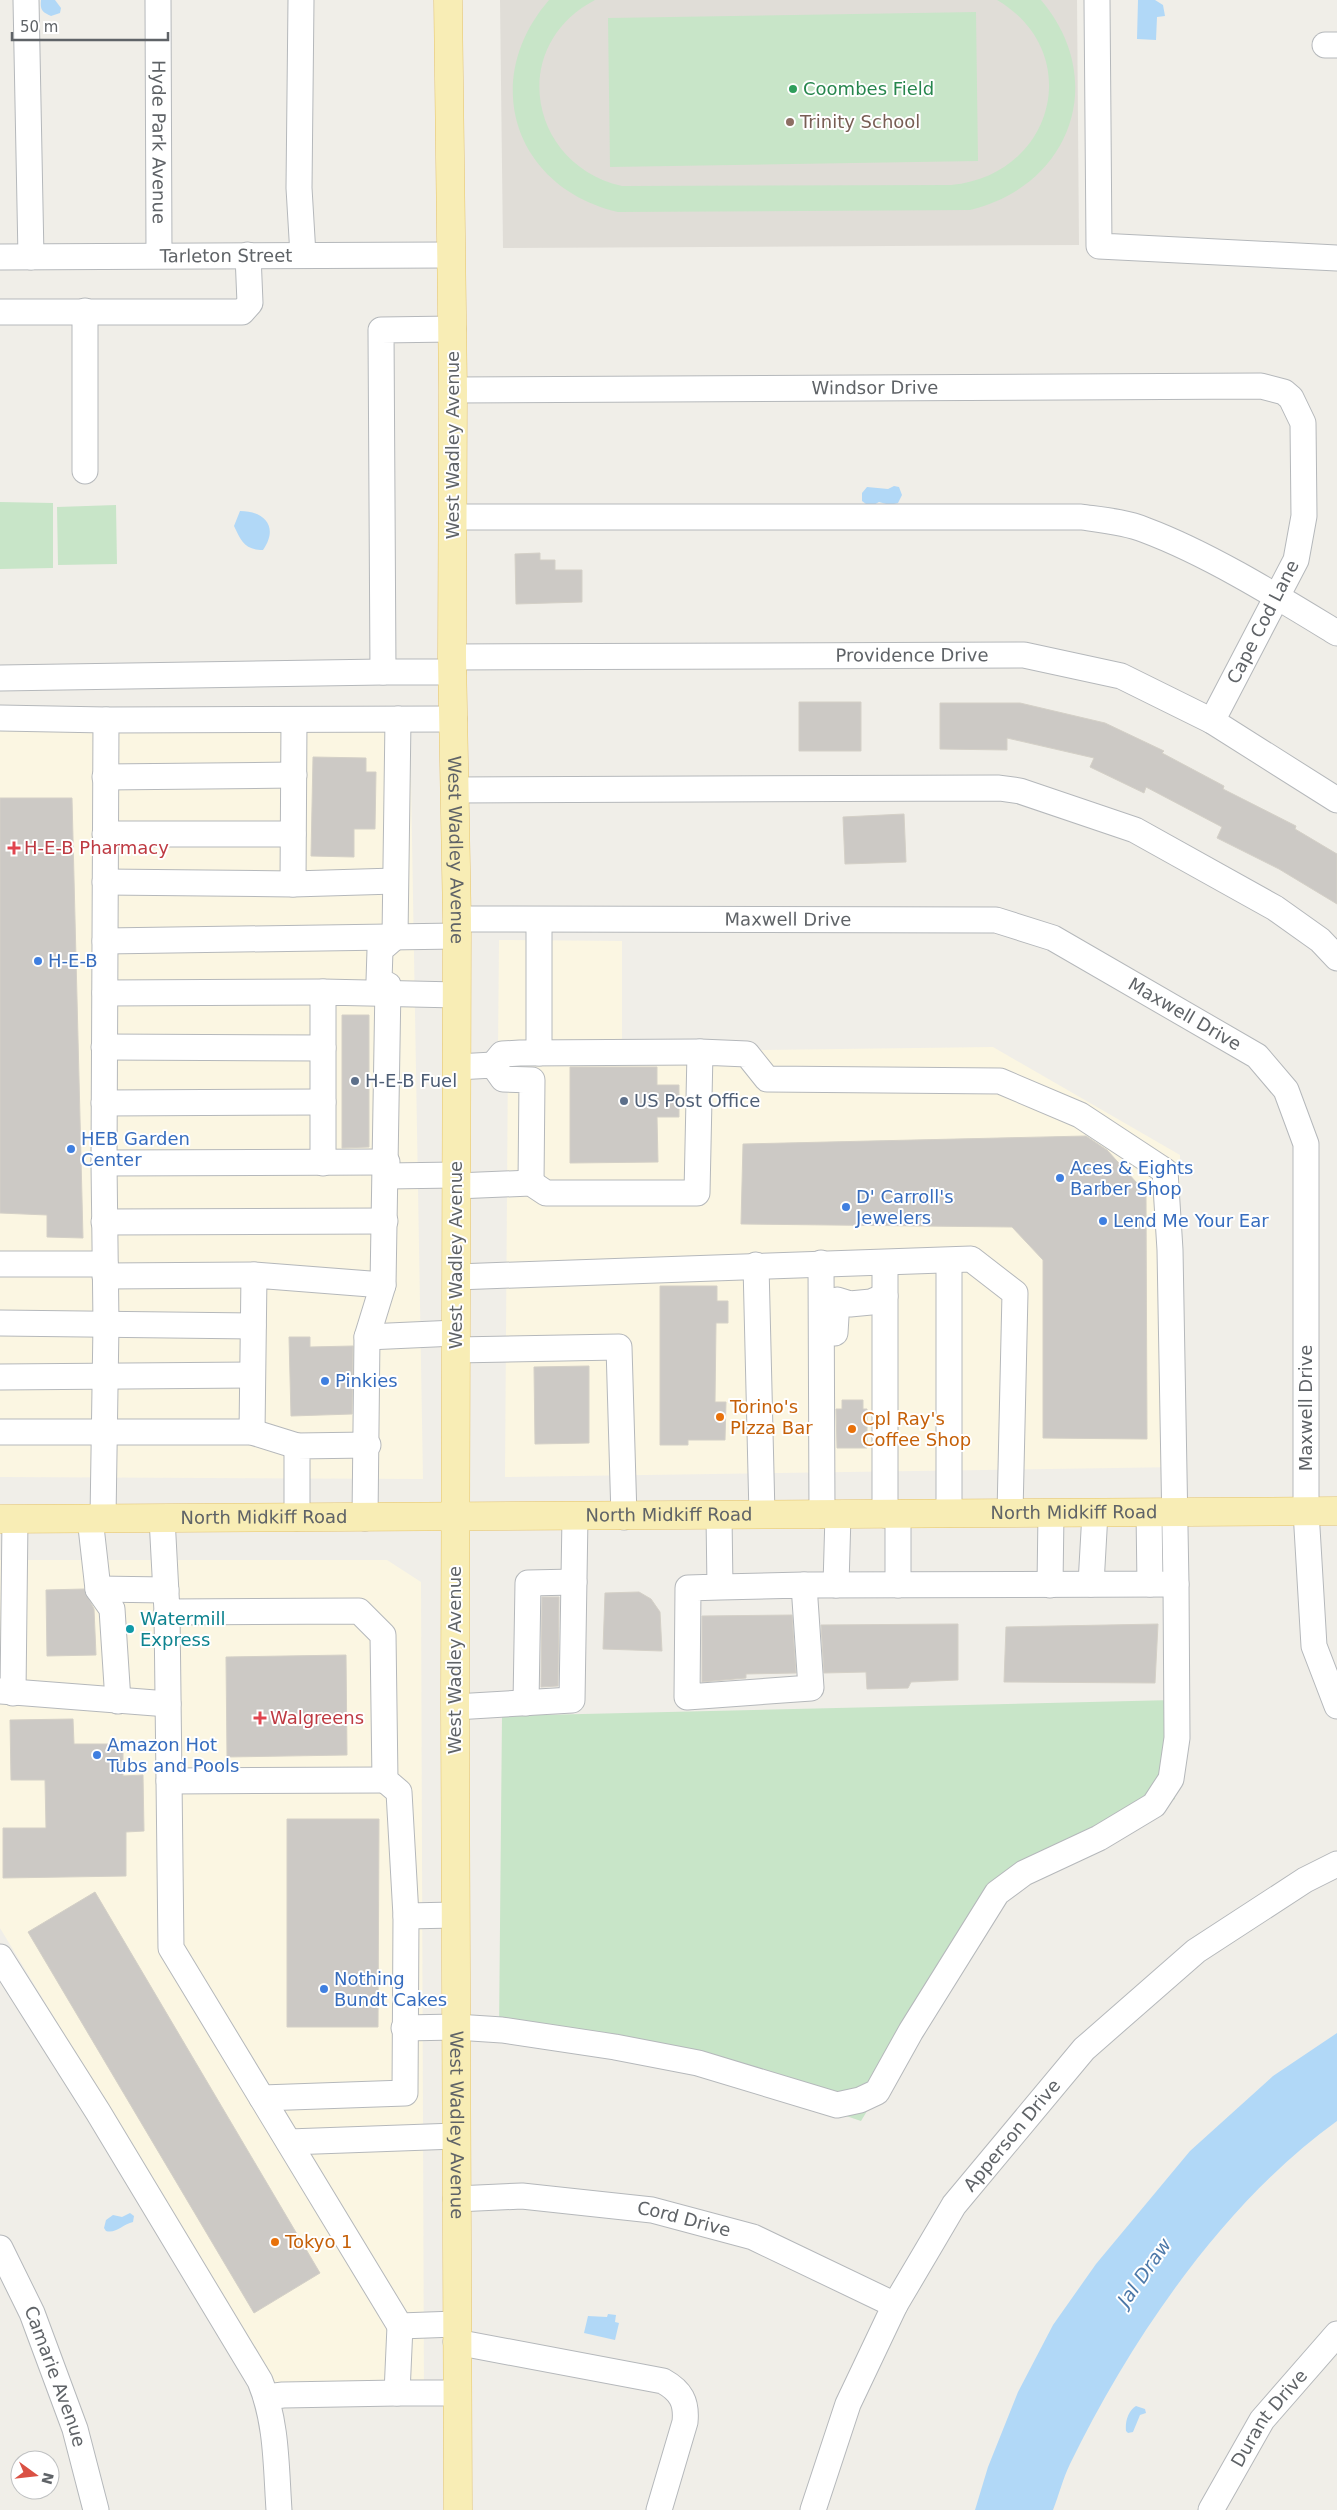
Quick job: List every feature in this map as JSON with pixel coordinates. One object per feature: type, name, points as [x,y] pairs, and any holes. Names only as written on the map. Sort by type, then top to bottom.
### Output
[{"type":"main road","name":"West Wadley Avenue","points":[[448,0],[454,390],[452,665],[457,928],[455,1915],[458,2510]]},
{"type":"main road","name":"North Midkiff Road","points":[[7,1519],[624,1517],[762,1514],[1337,1511]]},
{"type":"street","points":[[26,0],[31,257]]},
{"type":"street","name":"Hyde Park Avenue","points":[[158,0],[159,255]]},
{"type":"street","points":[[301,0],[299,188],[303,255]]},
{"type":"street","points":[[1097,0],[1098,246],[1337,258]]},
{"type":"street","points":[[0,312],[242,312],[250,303],[248,255]]},
{"type":"street","name":"Tarleton Street","points":[[0,257],[452,255]]},
{"type":"street","points":[[85,311],[85,471]]},
{"type":"street","points":[[383,672],[381,330],[453,329]]},
{"type":"street","name":"Windsor Drive","points":[[454,390],[1261,386],[1284,392],[1292,401]]},
{"type":"street","name":"Cape Cod Lane","points":[[1212,721],[1279,597],[1296,560],[1304,516],[1303,423],[1292,401]]},
{"type":"street","points":[[453,517],[1081,517],[1144,529],[1193,552],[1279,597],[1337,633]]},
{"type":"street","name":"Providence Drive","points":[[0,678],[383,672],[452,665],[1024,655],[1121,676],[1212,721],[1337,800]]},
{"type":"street","points":[[0,718],[106,720],[454,719]]},
{"type":"street","points":[[365,1518],[368,1445],[367,1337],[383,1284],[386,1220],[388,986],[379,981],[380,950],[395,937],[398,719]]},
{"type":"street","points":[[106,720],[104,1047],[106,1324],[104,1432],[97,1518],[98,1589],[112,1609],[118,1702]]},
{"type":"street","points":[[292,884],[294,720]]},
{"type":"street","points":[[105,777],[294,775]]},
{"type":"street","points":[[455,790],[998,788],[1020,791],[1136,830],[1275,908],[1320,940],[1337,958]]},
{"type":"street","points":[[105,834],[293,834]]},
{"type":"street","points":[[105,882],[292,884],[395,881]]},
{"type":"street","points":[[539,920],[539,1053]]},
{"type":"street","name":"Maxwell Drive","points":[[105,940],[395,937],[457,928],[539,920],[996,920],[1053,938],[1257,1056],[1286,1090],[1306,1144],[1306,1511],[1314,1646],[1337,1706]]},
{"type":"street","points":[[105,993],[323,992],[388,995],[457,995]]},
{"type":"street","points":[[323,992],[323,1163]]},
{"type":"street","points":[[104,1047],[323,1048]]},
{"type":"street","points":[[104,1163],[323,1163],[387,1169],[456,1181],[531,1183],[546,1193],[697,1193],[700,1052]]},
{"type":"street","points":[[457,1067],[493,1065],[502,1054],[700,1052],[747,1054],[768,1079],[1000,1081],[1080,1115],[1165,1171],[1170,1250],[1162,1512],[1150,1584]]},
{"type":"street","points":[[493,1065],[503,1079],[532,1080],[531,1183]]},
{"type":"street","points":[[104,1103],[323,1102]]},
{"type":"street","points":[[104,1222],[386,1220]]},
{"type":"street","points":[[456,1277],[756,1265],[885,1263],[971,1259],[1015,1293],[1010,1513]]},
{"type":"street","points":[[949,1261],[949,1514]]},
{"type":"street","points":[[821,1263],[821,1454],[830,1515],[836,1585]]},
{"type":"street","points":[[885,1263],[882,1296],[891,1514],[898,1585]]},
{"type":"street","points":[[0,1264],[254,1275],[383,1284]]},
{"type":"street","points":[[756,1265],[762,1514]]},
{"type":"street","points":[[252,1432],[254,1275]]},
{"type":"street","points":[[821,1454],[830,1445],[837,1300],[850,1304],[871,1302],[882,1296]]},
{"type":"street","points":[[0,1323],[253,1326]]},
{"type":"street","points":[[367,1337],[619,1348],[624,1517]]},
{"type":"street","points":[[0,1377],[252,1375]]},
{"type":"street","points":[[0,1432],[252,1432],[297,1446],[368,1445]]},
{"type":"street","points":[[297,1446],[297,1518]]},
{"type":"street","points":[[404,2028],[456,2027],[502,2030],[698,2063],[836,2105],[860,2100],[877,2092],[911,2031],[997,1893],[1024,1873],[1099,1838],[1154,1805],[1171,1778],[1177,1738],[1176,1584],[1162,1512]]},
{"type":"street","points":[[1050,1585],[1051,1513]]},
{"type":"street","points":[[1091,1584],[1095,1513]]},
{"type":"street","points":[[719,1516],[720,1587]]},
{"type":"street","points":[[455,1707],[572,1700],[575,1517]]},
{"type":"street","points":[[162,1518],[167,1601],[171,1948],[400,2326],[397,2393]]},
{"type":"street","points":[[7,1519],[7,1692],[118,1702],[168,1704]]},
{"type":"street","points":[[526,1703],[528,1583],[574,1582]]},
{"type":"street","points":[[804,1585],[811,1688],[687,1697],[688,1588],[804,1585],[1176,1584]]},
{"type":"street","points":[[98,1589],[167,1601],[359,1611],[383,1635],[385,1780]]},
{"type":"street","points":[[169,1781],[385,1780],[400,1792],[406,1916],[405,2092],[262,2098]]},
{"type":"street","name":"Apperson Drive","points":[[812,2510],[848,2404],[896,2305],[954,2205],[1084,2049],[1196,1951],[1305,1880],[1337,1864]]},
{"type":"street","points":[[406,1916],[455,1915]]},
{"type":"street","points":[[0,1957],[103,2121],[260,2381],[266,2397],[272,2427],[279,2510]]},
{"type":"street","points":[[289,2142],[456,2136]]},
{"type":"street","name":"Cord Drive","points":[[456,2199],[522,2196],[652,2210],[752,2237],[896,2305]]},
{"type":"street","name":"Camarie Avenue","points":[[0,2248],[32,2314],[72,2420],[96,2510]]},
{"type":"street","points":[[400,2326],[456,2333],[664,2381],[676,2388],[683,2398],[686,2411],[659,2510]]},
{"type":"street","name":"Durant Drive","points":[[1212,2510],[1262,2420],[1337,2334]]},
{"type":"street","points":[[266,2397],[282,2395],[457,2393]]},
{"type":"shaded area","name":"Trinity School","points":[[500,0],[1077,0],[1079,245],[503,248]]},
{"type":"shaded area","points":[[410,722],[423,1479],[0,1477],[0,723]]},
{"type":"shaded area","points":[[499,940],[622,941],[622,1052],[993,1047],[1180,1155],[1181,1467],[505,1477],[508,1053],[498,1051]]},
{"type":"shaded area","points":[[0,1560],[387,1560],[421,1582],[424,2398],[284,2398],[0,1928]]},
{"type":"green space","points":[[549,0],[595,0],[567,20],[549,46],[540,74],[541,102],[549,130],[566,155],[591,174],[622,186],[951,185],[986,177],[1014,160],[1034,136],[1046,109],[1049,79],[1042,50],[1025,23],[997,0],[1041,0],[1062,31],[1073,63],[1075,95],[1069,126],[1055,154],[1033,178],[1005,197],[970,210],[618,212],[583,199],[554,180],[532,156],[519,127],[513,96],[516,64],[528,31]]},
{"type":"green space","name":"Coombes Field","points":[[976,12],[978,161],[610,167],[608,18]]},
{"type":"green space","points":[[0,502],[53,503],[53,568],[0,569]]},
{"type":"green space","points":[[116,505],[117,564],[58,565],[57,507]]},
{"type":"green space","points":[[1174,1700],[1175,1799],[998,1895],[861,2121],[691,2064],[499,2031],[502,1716]]},
{"type":"water","points":[[41,0],[55,0],[61,8],[60,13],[51,16],[46,13],[41,8]]},
{"type":"water","points":[[1138,0],[1155,0],[1163,5],[1165,16],[1157,17],[1156,40],[1137,39]]},
{"type":"water","points":[[894,486],[899,487],[902,495],[898,503],[890,505],[879,502],[870,507],[862,501],[862,493],[867,487],[888,489]]},
{"type":"water","points":[[240,511],[256,514],[267,522],[270,534],[263,550],[257,550],[244,544],[239,536],[234,526]]},
{"type":"water","name":"Jal Draw","points":[[1337,2033],[1337,2121],[1295,2154],[1256,2192],[1184,2276],[1151,2322],[1121,2369],[1094,2417],[1068,2469],[1053,2510],[975,2510],[988,2467],[1018,2392],[1053,2325],[1096,2264],[1190,2151],[1273,2076]]},
{"type":"water","points":[[130,2213],[134,2216],[133,2222],[110,2232],[104,2228],[106,2220],[113,2215],[122,2217]]},
{"type":"water","points":[[608,2314],[616,2315],[615,2322],[619,2323],[615,2340],[584,2333],[588,2316],[607,2317]]},
{"type":"water","points":[[1136,2406],[1145,2409],[1146,2413],[1140,2415],[1133,2432],[1128,2433],[1126,2431],[1127,2420],[1131,2411]]},
{"type":"building","points":[[540,553],[540,560],[555,560],[555,570],[582,570],[582,602],[516,604],[515,554]]},
{"type":"building","points":[[799,702],[861,702],[861,751],[799,751]]},
{"type":"building","points":[[940,703],[1020,703],[1105,723],[1164,751],[1162,753],[1224,786],[1223,789],[1296,826],[1295,829],[1337,854],[1337,904],[1279,869],[1217,838],[1222,827],[1146,787],[1144,793],[1090,767],[1094,758],[1007,738],[1007,750],[940,749]]},
{"type":"building","points":[[313,757],[366,758],[366,772],[376,772],[375,829],[354,829],[354,857],[311,856]]},
{"type":"building","name":"H-E-B","points":[[0,798],[72,798],[83,1238],[47,1237],[47,1215],[0,1213]]},
{"type":"building","points":[[904,814],[906,862],[845,864],[843,817]]},
{"type":"building","name":"H-E-B Fuel","points":[[342,1015],[369,1015],[369,1147],[342,1148]]},
{"type":"building","name":"US Post Office","points":[[570,1067],[657,1067],[657,1085],[679,1085],[679,1117],[657,1117],[658,1162],[570,1163]]},
{"type":"building","points":[[1086,1136],[1107,1150],[1146,1193],[1147,1439],[1043,1438],[1043,1260],[1012,1227],[741,1224],[743,1144]]},
{"type":"building","points":[[660,1286],[717,1286],[717,1301],[728,1301],[728,1323],[716,1323],[715,1402],[726,1402],[725,1440],[688,1440],[688,1445],[660,1445]]},
{"type":"building","name":"Pinkies","points":[[289,1337],[310,1337],[310,1347],[353,1346],[352,1414],[291,1416]]},
{"type":"building","points":[[589,1366],[589,1443],[535,1444],[534,1367]]},
{"type":"building","name":"Cpl Ray's Coffee Shop","points":[[842,1400],[863,1400],[863,1409],[867,1409],[867,1448],[837,1448],[836,1409],[842,1409]]},
{"type":"building","points":[[84,1589],[94,1609],[96,1655],[47,1656],[46,1590]]},
{"type":"building","points":[[639,1592],[651,1599],[660,1612],[662,1651],[603,1649],[605,1593]]},
{"type":"building","points":[[542,1597],[559,1597],[558,1686],[541,1687]]},
{"type":"building","points":[[792,1615],[796,1673],[746,1674],[746,1678],[702,1682],[702,1616]]},
{"type":"building","points":[[958,1624],[958,1680],[911,1682],[908,1688],[867,1689],[866,1672],[824,1673],[821,1625]]},
{"type":"building","points":[[1158,1624],[1155,1683],[1004,1682],[1006,1627]]},
{"type":"building","name":"Walgreens","points":[[346,1655],[347,1755],[227,1757],[226,1657]]},
{"type":"building","points":[[73,1719],[74,1744],[123,1744],[123,1776],[143,1775],[144,1831],[126,1832],[126,1876],[3,1878],[3,1828],[46,1828],[45,1780],[11,1780],[10,1720]]},
{"type":"building","points":[[287,1819],[379,1819],[378,2027],[287,2027]]},
{"type":"building","points":[[95,1892],[320,2273],[254,2313],[28,1932]]},
{"type":"place","name":"Coombes Field","points":[[793,89]]},
{"type":"place","name":"Trinity School","points":[[790,122]]},
{"type":"place","name":"H-E-B Pharmacy","points":[[14,848]]},
{"type":"place","name":"H-E-B","points":[[38,961]]},
{"type":"place","name":"H-E-B Fuel","points":[[355,1081]]},
{"type":"place","name":"US Post Office","points":[[624,1101]]},
{"type":"place","name":"HEB Garden Center","points":[[71,1149]]},
{"type":"place","name":"Aces & Eights Barber Shop","points":[[1060,1178]]},
{"type":"place","name":"D' Carroll's Jewelers","points":[[846,1207]]},
{"type":"place","name":"Lend Me Your Ear","points":[[1103,1221]]},
{"type":"place","name":"Pinkies","points":[[325,1381]]},
{"type":"place","name":"Torino's PIzza Bar","points":[[720,1417]]},
{"type":"place","name":"Cpl Ray's Coffee Shop","points":[[852,1429]]},
{"type":"place","name":"Watermill Express","points":[[130,1629]]},
{"type":"place","name":"Walgreens","points":[[260,1718]]},
{"type":"place","name":"Amazon Hot Tubs and Pools","points":[[97,1755]]},
{"type":"place","name":"Nothing Bundt Cakes","points":[[324,1989]]},
{"type":"place","name":"Tokyo 1","points":[[275,2242]]}]
